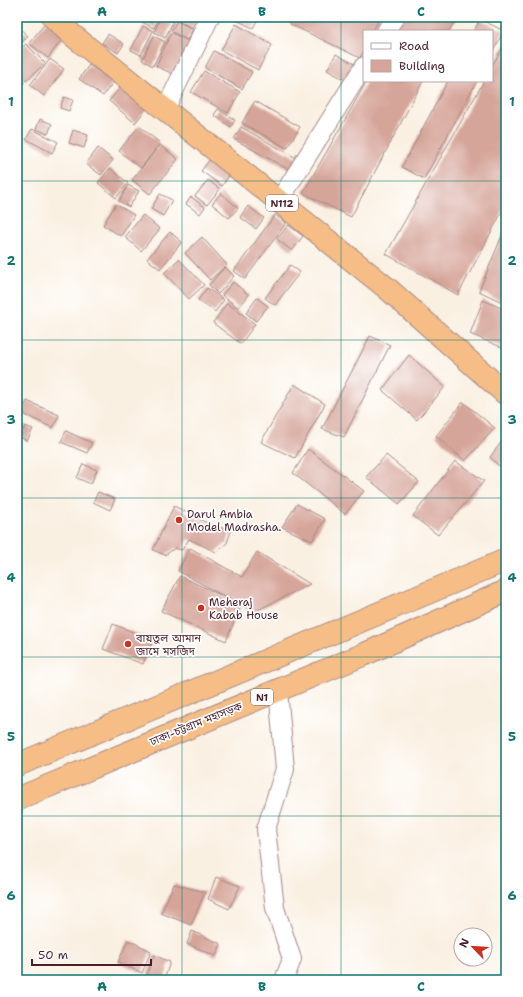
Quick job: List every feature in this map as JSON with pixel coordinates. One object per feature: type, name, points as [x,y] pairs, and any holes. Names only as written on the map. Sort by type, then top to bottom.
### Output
[{"type":"highway","name":"N112","points":[[53,17],[71,34],[164,110],[388,288],[506,394]]},
{"type":"highway","points":[[17,765],[506,560]]},
{"type":"highway","name":"ঢাকা-চট্টগ্রাম মহাসড়ক","points":[[17,799],[365,654],[506,591]]},
{"type":"street","points":[[164,110],[210,17]]},
{"type":"street","points":[[387,30],[395,17]]},
{"type":"street","points":[[278,201],[363,68]]},
{"type":"street","points":[[278,690],[285,769],[266,829],[275,908],[292,959],[284,980]]},
{"type":"building","points":[[144,17],[160,17],[154,28],[142,22]]},
{"type":"building","points":[[161,17],[173,22],[165,38],[154,32]]},
{"type":"building","points":[[172,17],[198,17],[192,28]]},
{"type":"building","points":[[230,17],[259,17],[253,28]]},
{"type":"building","points":[[293,17],[380,17],[374,30],[363,30],[363,52],[360,58],[290,24]]},
{"type":"building","points":[[403,17],[457,17],[450,30],[396,30]]},
{"type":"building","points":[[480,19],[504,31],[493,51],[493,30],[474,30]]},
{"type":"building","points":[[48,20],[66,34],[48,58],[29,43]]},
{"type":"building","points":[[177,21],[193,29],[187,40],[171,31]]},
{"type":"building","points":[[236,24],[272,45],[258,70],[221,50]]},
{"type":"building","points":[[17,26],[28,36],[17,48]]},
{"type":"building","points":[[143,26],[153,31],[141,55],[131,50]]},
{"type":"building","points":[[171,33],[191,42],[175,75],[156,66]]},
{"type":"building","points":[[108,34],[124,44],[118,53],[102,43]]},
{"type":"building","points":[[154,36],[165,42],[153,66],[142,60]]},
{"type":"building","points":[[506,42],[506,204],[458,295],[386,254],[483,82],[493,82],[493,64]]},
{"type":"building","points":[[26,44],[45,63],[26,81],[17,71],[17,52]]},
{"type":"building","points":[[214,51],[252,72],[242,89],[205,68]]},
{"type":"building","points":[[336,54],[356,65],[347,81],[327,70]]},
{"type":"building","points":[[50,59],[64,69],[44,96],[30,85]]},
{"type":"building","points":[[89,65],[113,82],[103,96],[79,79]]},
{"type":"building","points":[[204,71],[240,92],[228,113],[191,92]]},
{"type":"building","points":[[17,76],[24,82],[17,90]]},
{"type":"building","points":[[366,82],[422,82],[351,217],[303,193]]},
{"type":"building","points":[[447,82],[476,82],[424,179],[402,167]]},
{"type":"building","points":[[120,88],[146,109],[135,123],[109,101]]},
{"type":"building","points":[[64,97],[73,100],[69,111],[60,108]]},
{"type":"building","points":[[255,101],[300,127],[287,148],[242,123]]},
{"type":"building","points":[[218,109],[235,120],[231,127],[214,115]]},
{"type":"building","points":[[40,119],[52,124],[48,134],[36,129]]},
{"type":"building","points":[[139,126],[160,143],[141,168],[119,151]]},
{"type":"building","points":[[241,127],[298,159],[291,171],[234,139]]},
{"type":"building","points":[[32,129],[58,142],[52,153],[26,139]]},
{"type":"building","points":[[73,130],[88,135],[84,148],[69,143]]},
{"type":"building","points":[[160,145],[178,159],[150,194],[132,180]]},
{"type":"building","points":[[98,148],[113,160],[101,175],[86,164]]},
{"type":"building","points":[[210,159],[230,174],[222,186],[201,171]]},
{"type":"building","points":[[110,168],[128,183],[116,198],[98,183]]},
{"type":"building","points":[[208,180],[220,189],[207,205],[195,196]]},
{"type":"building","points":[[128,185],[139,191],[129,207],[119,201]]},
{"type":"building","points":[[221,193],[238,208],[229,218],[212,204]]},
{"type":"building","points":[[160,194],[172,200],[163,216],[151,209]]},
{"type":"building","points":[[191,197],[205,207],[200,214],[186,204]]},
{"type":"building","points":[[116,204],[134,215],[121,236],[103,225]]},
{"type":"building","points":[[248,206],[264,218],[256,229],[240,217]]},
{"type":"building","points":[[143,215],[160,229],[141,251],[125,237]]},
{"type":"building","points":[[275,215],[286,223],[245,279],[234,271]]},
{"type":"building","points":[[288,225],[303,236],[292,251],[277,239]]},
{"type":"building","points":[[506,226],[506,304],[479,291]]},
{"type":"building","points":[[170,232],[182,242],[160,269],[147,259]]},
{"type":"building","points":[[202,237],[227,265],[210,280],[185,253]]},
{"type":"building","points":[[179,259],[204,285],[189,299],[164,273]]},
{"type":"building","points":[[290,265],[300,272],[275,305],[265,298]]},
{"type":"building","points":[[225,267],[234,276],[218,294],[209,285]]},
{"type":"building","points":[[233,282],[249,295],[238,308],[222,295]]},
{"type":"building","points":[[207,288],[224,300],[215,312],[198,300]]},
{"type":"building","points":[[257,298],[268,306],[256,321],[246,313]]},
{"type":"building","points":[[483,300],[506,310],[506,349],[470,334]]},
{"type":"building","points":[[227,303],[255,324],[241,344],[213,323]]},
{"type":"building","points":[[370,336],[390,345],[344,437],[322,429]]},
{"type":"building","points":[[409,355],[445,387],[417,420],[382,390]]},
{"type":"building","points":[[294,384],[325,404],[295,458],[261,442]]},
{"type":"building","points":[[27,401],[59,415],[53,428],[21,413]]},
{"type":"building","points":[[463,402],[495,428],[465,461],[436,436]]},
{"type":"building","points":[[17,422],[23,425],[17,437]]},
{"type":"building","points":[[25,426],[33,429],[27,441],[20,437]]},
{"type":"building","points":[[66,431],[92,443],[87,453],[61,442]]},
{"type":"building","points":[[506,436],[506,458],[499,466],[490,457]]},
{"type":"building","points":[[308,449],[364,491],[345,514],[293,473]]},
{"type":"building","points":[[386,455],[419,482],[399,504],[366,477]]},
{"type":"building","points":[[455,461],[484,481],[438,535],[413,516]]},
{"type":"building","points":[[83,464],[97,470],[91,484],[77,478]]},
{"type":"building","points":[[98,492],[115,499],[110,510],[93,502]]},
{"type":"building","points":[[297,504],[325,519],[312,541],[282,527]]},
{"type":"building","points":[[174,506],[205,522],[231,531],[227,543],[216,552],[189,539],[182,550],[175,548],[165,555],[153,550]]},
{"type":"building","points":[[190,548],[242,577],[257,552],[310,584],[254,612],[241,605],[226,641],[161,611],[180,576],[237,603],[178,571]]},
{"type":"building","name":"বায়তুল আমান জামে মসজিদ","points":[[113,624],[153,640],[143,664],[103,649]]},
{"type":"building","points":[[216,877],[240,886],[229,909],[208,899]]},
{"type":"building","points":[[174,884],[205,892],[191,925],[161,913]]},
{"type":"building","points":[[192,931],[221,944],[216,956],[187,944]]},
{"type":"building","points":[[128,940],[151,951],[142,973],[118,962]]},
{"type":"building","points":[[154,955],[170,962],[164,980],[159,980],[147,974]]},
{"type":"place","name":"Darul Ambia Model Madrasha.","points":[[179,520]]},
{"type":"place","name":"Meheraj Kabab House","points":[[201,608]]},
{"type":"place","name":"বায়তুল আমান জামে মসজিদ","points":[[128,644]]}]
